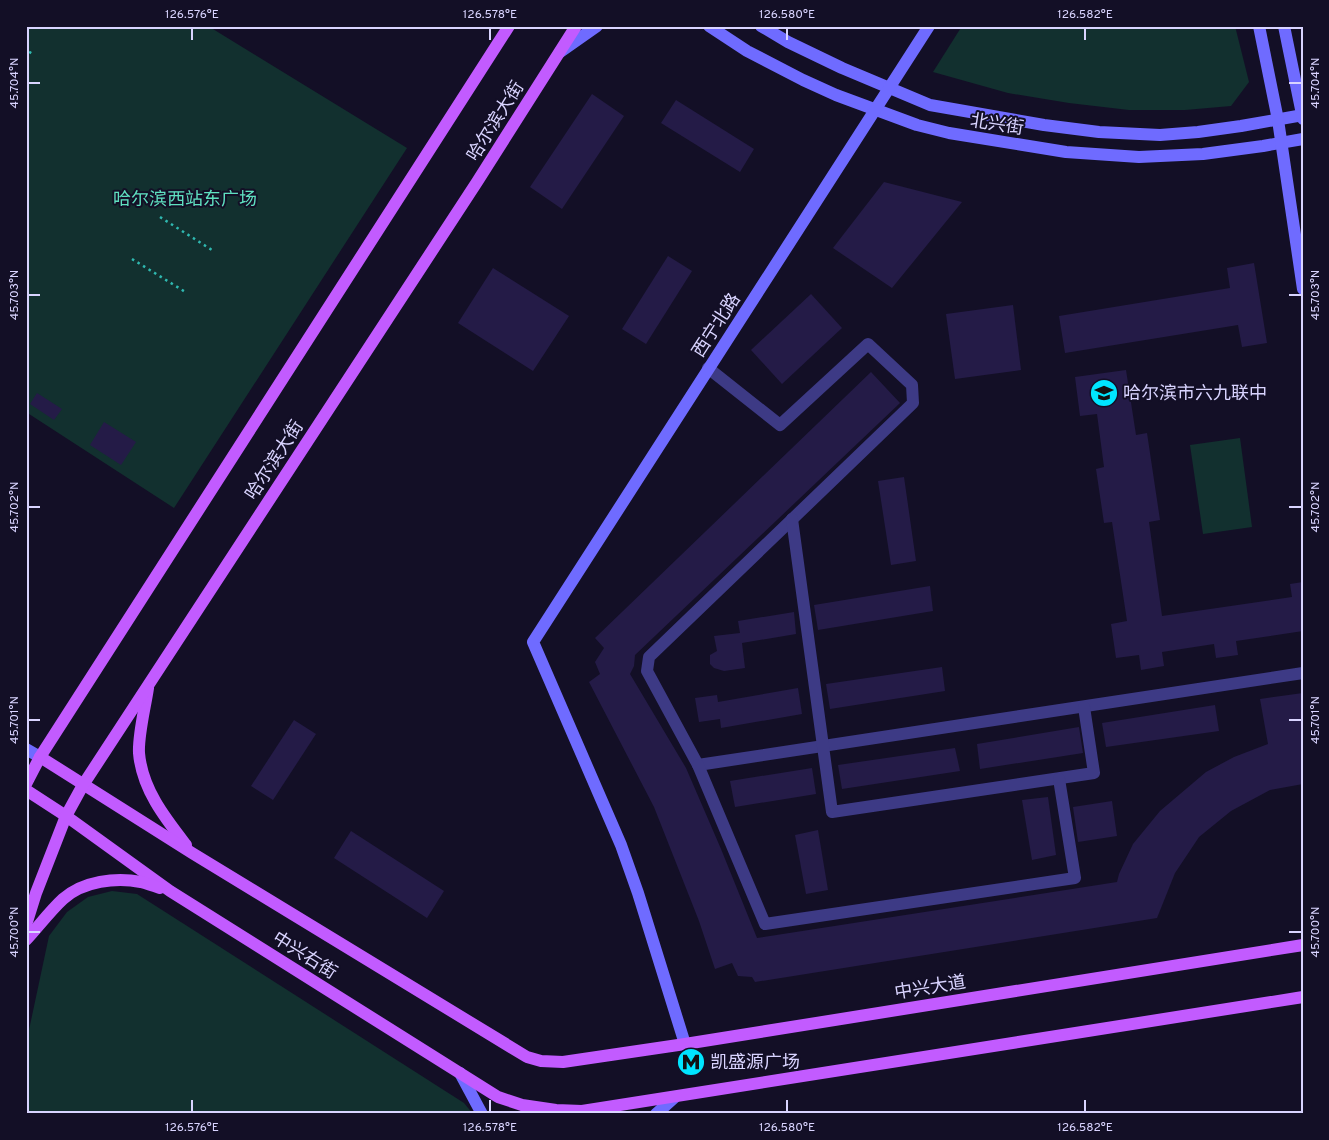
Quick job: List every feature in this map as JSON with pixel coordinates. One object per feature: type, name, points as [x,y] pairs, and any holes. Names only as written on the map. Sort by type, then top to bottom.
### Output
[{"type":"main road","name":"哈尔滨大街","points":[[26,784],[40,757],[509,26]]},
{"type":"main road","name":"哈尔滨大街","points":[[26,925],[36,893],[66,816],[83,785],[472,191],[576,26]]},
{"type":"main road","points":[[560,52],[597,26]]},
{"type":"main road","name":"北兴街","points":[[709,26],[746,51],[803,80],[917,125],[949,133],[1066,152],[1140,157],[1203,154],[1303,139]]},
{"type":"main road","name":"北兴街","points":[[761,26],[788,42],[842,68],[930,105],[1044,125],[1099,132],[1170,134],[1198,132],[1303,116]]},
{"type":"main road","name":"西宁北路","points":[[685,1044],[621,845],[533,642],[929,26]]},
{"type":"main road","points":[[1259,26],[1278,120],[1303,289]]},
{"type":"main road","points":[[1284,26],[1303,116]]},
{"type":"main road","points":[[148,684],[139,752],[142,770],[147,785],[168,823],[192,853]]},
{"type":"main road","name":"中兴右街","points":[[26,749],[527,1058],[563,1062]]},
{"type":"main road","name":"中兴右街","points":[[26,790],[66,816],[170,891],[498,1097],[522,1105],[556,1110],[582,1111],[675,1096]]},
{"type":"main road","points":[[26,940],[64,898],[76,890],[92,884],[126,880],[141,882],[170,891]]},
{"type":"main road","name":"中兴大道","points":[[563,1062],[1303,945]]},
{"type":"main road","points":[[656,1114],[675,1096],[1303,997]]},
{"type":"main road","points":[[460,1073],[482,1114]]},
{"type":"street","points":[[708,368],[780,425],[868,344],[912,385],[913,403],[649,657],[647,671],[698,765],[765,924],[1075,878],[1059,779]]},
{"type":"street","points":[[792,519],[832,812],[1094,774],[1084,707]]},
{"type":"street","points":[[698,765],[1303,673]]},
{"type":"path","points":[[26,59],[33,48]]},
{"type":"path","points":[[160,217],[212,250]]},
{"type":"path","points":[[132,259],[187,293]]},
{"type":"green space","name":"哈尔滨西站东广场","points":[[26,26],[182,26],[187,29],[189,26],[208,26],[407,148],[174,508],[26,412]]},
{"type":"green space","points":[[962,26],[1235,26],[1249,82],[1231,106],[1185,110],[1129,110],[1008,93],[933,72]]},
{"type":"green space","points":[[1240,438],[1252,527],[1203,534],[1190,445]]},
{"type":"green space","points":[[112,891],[137,894],[464,1103],[473,1114],[26,1114],[26,1044],[49,936],[67,912],[88,897]]},
{"type":"building","points":[[592,94],[624,116],[562,209],[530,187]]},
{"type":"building","points":[[676,100],[754,149],[740,172],[661,123]]},
{"type":"building","points":[[884,182],[962,202],[892,288],[833,248]]},
{"type":"building","points":[[668,256],[692,271],[646,344],[622,329]]},
{"type":"building","points":[[1254,263],[1267,343],[1242,347],[1238,325],[1065,353],[1059,316],[1230,288],[1227,268]]},
{"type":"building","points":[[493,268],[569,316],[533,371],[458,323]]},
{"type":"building","points":[[811,294],[842,328],[782,384],[751,350]]},
{"type":"building","points":[[1013,305],[1021,370],[955,379],[946,314]]},
{"type":"building","points":[[1126,370],[1136,435],[1147,433],[1160,520],[1149,522],[1162,616],[1292,597],[1290,584],[1303,582],[1303,631],[1236,641],[1238,655],[1216,658],[1214,644],[1162,652],[1164,666],[1141,670],[1139,655],[1116,658],[1111,624],[1127,621],[1112,522],[1104,523],[1096,469],[1104,467],[1097,414],[1080,416],[1075,377]]},
{"type":"building","points":[[871,372],[900,403],[635,655],[634,666],[630,674],[686,768],[757,938],[1117,882],[1133,844],[1160,811],[1206,772],[1234,757],[1268,744],[1260,699],[1303,693],[1303,784],[1270,790],[1231,811],[1199,837],[1175,873],[1157,918],[755,982],[752,977],[738,976],[732,963],[715,969],[699,921],[654,807],[589,682],[600,674],[595,662],[604,648],[595,638]]},
{"type":"building","points":[[37,393],[62,409],[54,420],[30,404]]},
{"type":"building","points":[[104,422],[136,442],[121,465],[90,445]]},
{"type":"building","points":[[904,477],[916,561],[891,565],[878,481]]},
{"type":"building","points":[[930,586],[933,611],[818,630],[814,605]]},
{"type":"building","points":[[794,612],[796,634],[742,643],[745,668],[724,671],[714,668],[710,664],[710,655],[717,651],[714,636],[740,633],[738,621]]},
{"type":"building","points":[[942,667],[945,691],[830,709],[826,684]]},
{"type":"building","points":[[798,688],[802,714],[721,728],[720,719],[699,722],[695,698],[717,695],[718,702]]},
{"type":"building","points":[[1215,705],[1219,731],[1106,747],[1102,723]]},
{"type":"building","points":[[294,720],[316,734],[273,800],[251,786]]},
{"type":"building","points":[[1079,727],[1083,753],[980,769],[977,744]]},
{"type":"building","points":[[955,748],[960,771],[842,789],[838,765]]},
{"type":"building","points":[[812,768],[816,794],[735,807],[730,781]]},
{"type":"building","points":[[1048,797],[1056,855],[1032,860],[1022,800]]},
{"type":"building","points":[[1112,801],[1117,836],[1078,842],[1073,807]]},
{"type":"building","points":[[818,830],[828,890],[806,894],[795,835]]},
{"type":"building","points":[[351,831],[444,891],[427,918],[334,858]]},
{"type":"place","name":"哈尔滨市六九联中","points":[[1104,393]]},
{"type":"place","name":"凯盛源广场","points":[[691,1062]]}]
